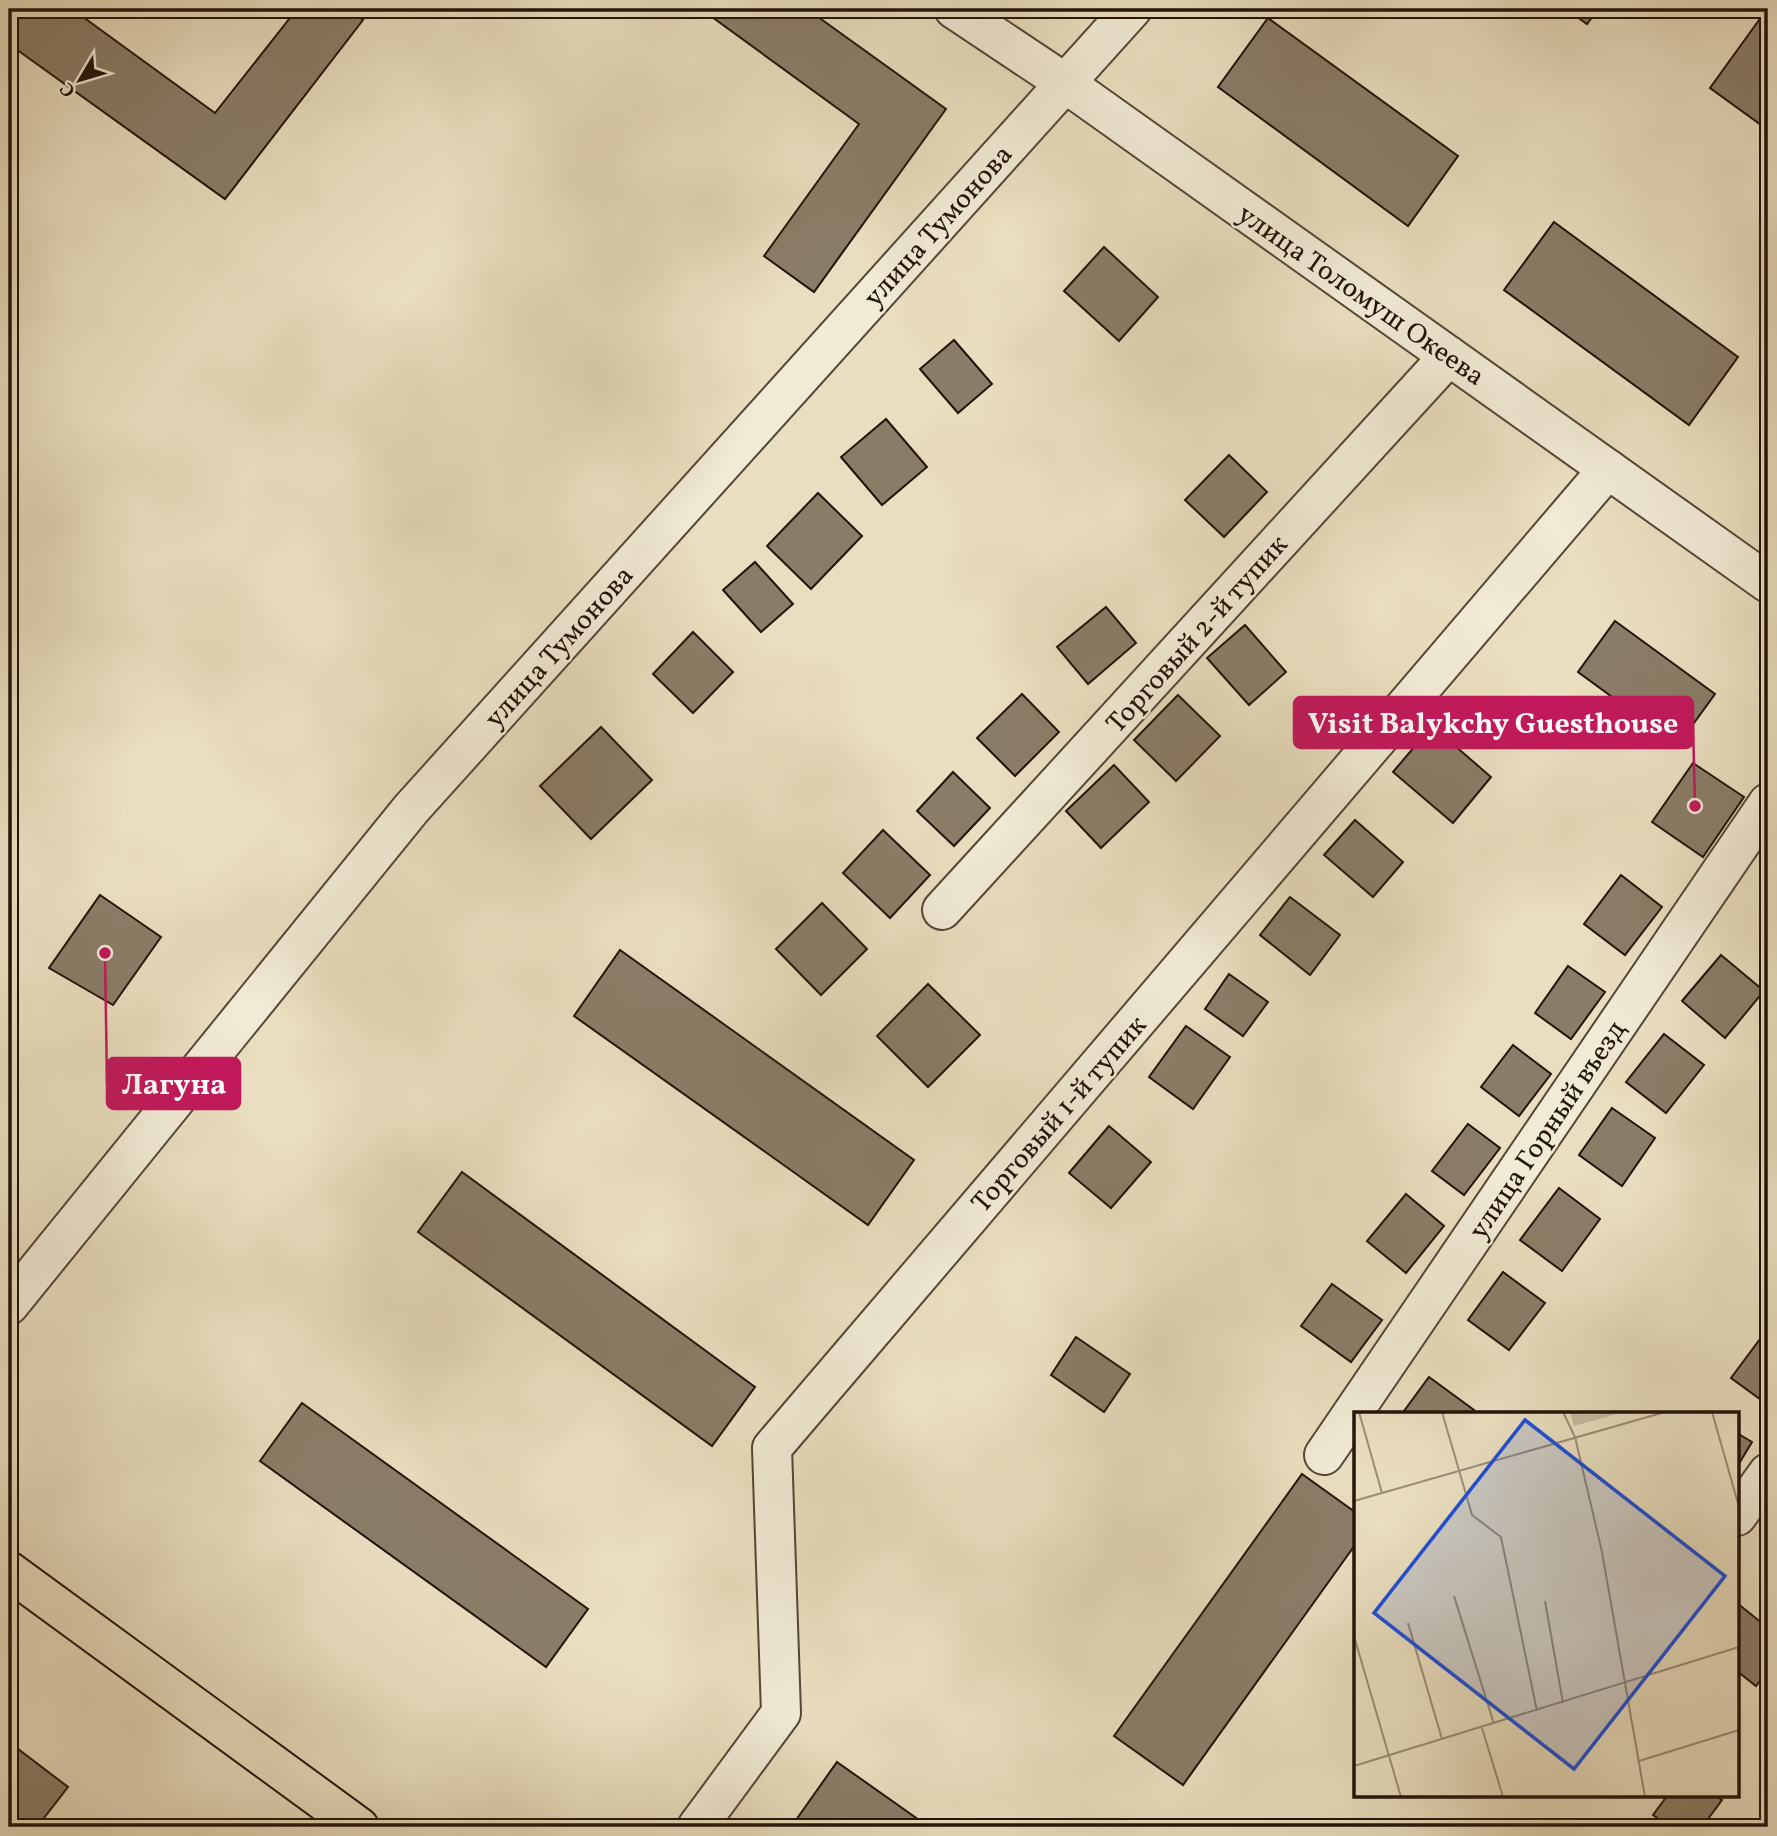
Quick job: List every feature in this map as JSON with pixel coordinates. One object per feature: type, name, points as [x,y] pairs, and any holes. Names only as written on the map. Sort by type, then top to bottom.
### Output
[{"type":"main road","points":[[9,1571],[359,1827]]},
{"type":"street","name":"улица Толомуш Океева","points":[[954,9],[1065,83],[1768,583]]},
{"type":"street","name":"улица Тумонова","points":[[9,1305],[411,809],[1132,9]]},
{"type":"street","name":"Торговый 2-й тупик","points":[[942,910],[1449,356]]},
{"type":"street","name":"Торговый 1-й тупик","points":[[697,1827],[781,1713],[772,1448],[1608,469]]},
{"type":"street","name":"улица Горный въезд","points":[[1324,1455],[1768,803]]},
{"type":"street","points":[[1738,1515],[1768,1473]]},
{"type":"building","points":[[9,9],[72,9],[215,113],[297,9],[349,9],[363,20],[225,199],[9,44]]},
{"type":"building","points":[[701,9],[807,9],[946,109],[814,292],[764,256],[859,124]]},
{"type":"building","points":[[1566,9],[1598,9],[1587,24]]},
{"type":"building","points":[[1768,9],[1768,130],[1710,88]]},
{"type":"building","points":[[1268,18],[1458,156],[1408,226],[1218,87]]},
{"type":"building","points":[[1554,222],[1738,357],[1689,425],[1504,290]]},
{"type":"building","points":[[1104,247],[1158,297],[1119,341],[1064,291]]},
{"type":"building","points":[[954,340],[992,384],[958,413],[920,369]]},
{"type":"building","points":[[886,419],[927,467],[882,505],[841,457]]},
{"type":"building","points":[[1229,455],[1267,492],[1224,537],[1185,500]]},
{"type":"building","points":[[818,493],[862,536],[811,589],[767,546]]},
{"type":"building","points":[[755,562],[793,604],[761,632],[723,590]]},
{"type":"building","points":[[1106,607],[1136,643],[1088,684],[1057,647]]},
{"type":"building","points":[[1615,621],[1715,694],[1678,745],[1578,672]]},
{"type":"building","points":[[1245,625],[1286,672],[1249,705],[1207,658]]},
{"type":"building","points":[[693,632],[733,672],[693,713],[653,674]]},
{"type":"building","points":[[1022,694],[1059,732],[1015,776],[977,738]]},
{"type":"building","points":[[1178,695],[1220,736],[1176,781],[1134,740]]},
{"type":"building","points":[[1432,726],[1491,777],[1453,823],[1393,772]]},
{"type":"building","points":[[601,727],[652,780],[591,839],[540,786]]},
{"type":"building","points":[[1693,763],[1744,797],[1703,857],[1652,822]]},
{"type":"building","points":[[1114,765],[1149,802],[1101,848],[1066,811]]},
{"type":"building","points":[[953,772],[990,808],[954,846],[917,811]]},
{"type":"building","points":[[1355,820],[1403,862],[1373,897],[1324,855]]},
{"type":"building","points":[[883,830],[930,875],[890,918],[843,873]]},
{"type":"building","points":[[1621,875],[1662,907],[1625,955],[1584,924]]},
{"type":"building","points":[[100,895],[161,937],[113,1005],[49,968]]},
{"type":"building","points":[[1290,897],[1340,935],[1310,975],[1260,935]]},
{"type":"building","points":[[822,903],[867,949],[821,995],[776,949]]},
{"type":"building","points":[[620,950],[914,1160],[868,1225],[574,1016]]},
{"type":"building","points":[[1721,955],[1764,991],[1725,1038],[1682,1001]]},
{"type":"building","points":[[1568,966],[1605,992],[1571,1039],[1535,1013]]},
{"type":"building","points":[[1229,974],[1268,1002],[1243,1036],[1205,1009]]},
{"type":"building","points":[[928,984],[980,1035],[928,1087],[877,1036]]},
{"type":"building","points":[[1186,1026],[1230,1057],[1193,1109],[1149,1077]]},
{"type":"building","points":[[1664,1034],[1704,1065],[1666,1113],[1626,1082]]},
{"type":"building","points":[[1513,1045],[1551,1074],[1519,1116],[1481,1087]]},
{"type":"building","points":[[1612,1108],[1655,1138],[1622,1186],[1579,1155]]},
{"type":"building","points":[[1468,1124],[1500,1148],[1464,1195],[1432,1171]]},
{"type":"building","points":[[1109,1126],[1151,1162],[1111,1208],[1069,1173]]},
{"type":"building","points":[[462,1172],[755,1387],[712,1446],[418,1232]]},
{"type":"building","points":[[1559,1188],[1600,1219],[1562,1271],[1520,1240]]},
{"type":"building","points":[[1406,1194],[1444,1226],[1406,1273],[1367,1241]]},
{"type":"building","points":[[1503,1272],[1545,1303],[1509,1350],[1468,1320]]},
{"type":"building","points":[[1332,1284],[1382,1320],[1351,1362],[1301,1326]]},
{"type":"building","points":[[1766,1331],[1768,1332],[1768,1405],[1731,1378]]},
{"type":"building","points":[[1076,1337],[1130,1374],[1104,1412],[1051,1375]]},
{"type":"building","points":[[1429,1377],[1474,1410],[1472,1412],[1404,1411]]},
{"type":"building","points":[[302,1403],[588,1609],[546,1667],[260,1461]]},
{"type":"building","points":[[1738,1434],[1752,1442],[1738,1465]]},
{"type":"building","points":[[1302,1474],[1354,1511],[1354,1546],[1183,1785],[1114,1736]]},
{"type":"building","points":[[1738,1604],[1768,1628],[1768,1670],[1756,1686],[1738,1672]]},
{"type":"building","points":[[9,1742],[68,1787],[37,1827],[9,1827]]},
{"type":"building","points":[[837,1762],[929,1827],[791,1827]]},
{"type":"building","points":[[1666,1798],[1722,1800],[1702,1827],[1670,1827],[1653,1815]]},
{"type":"place","name":"Visit Balykchy Guesthouse","points":[[1695,806]]},
{"type":"place","name":"Лагуна","points":[[105,953]]}]
